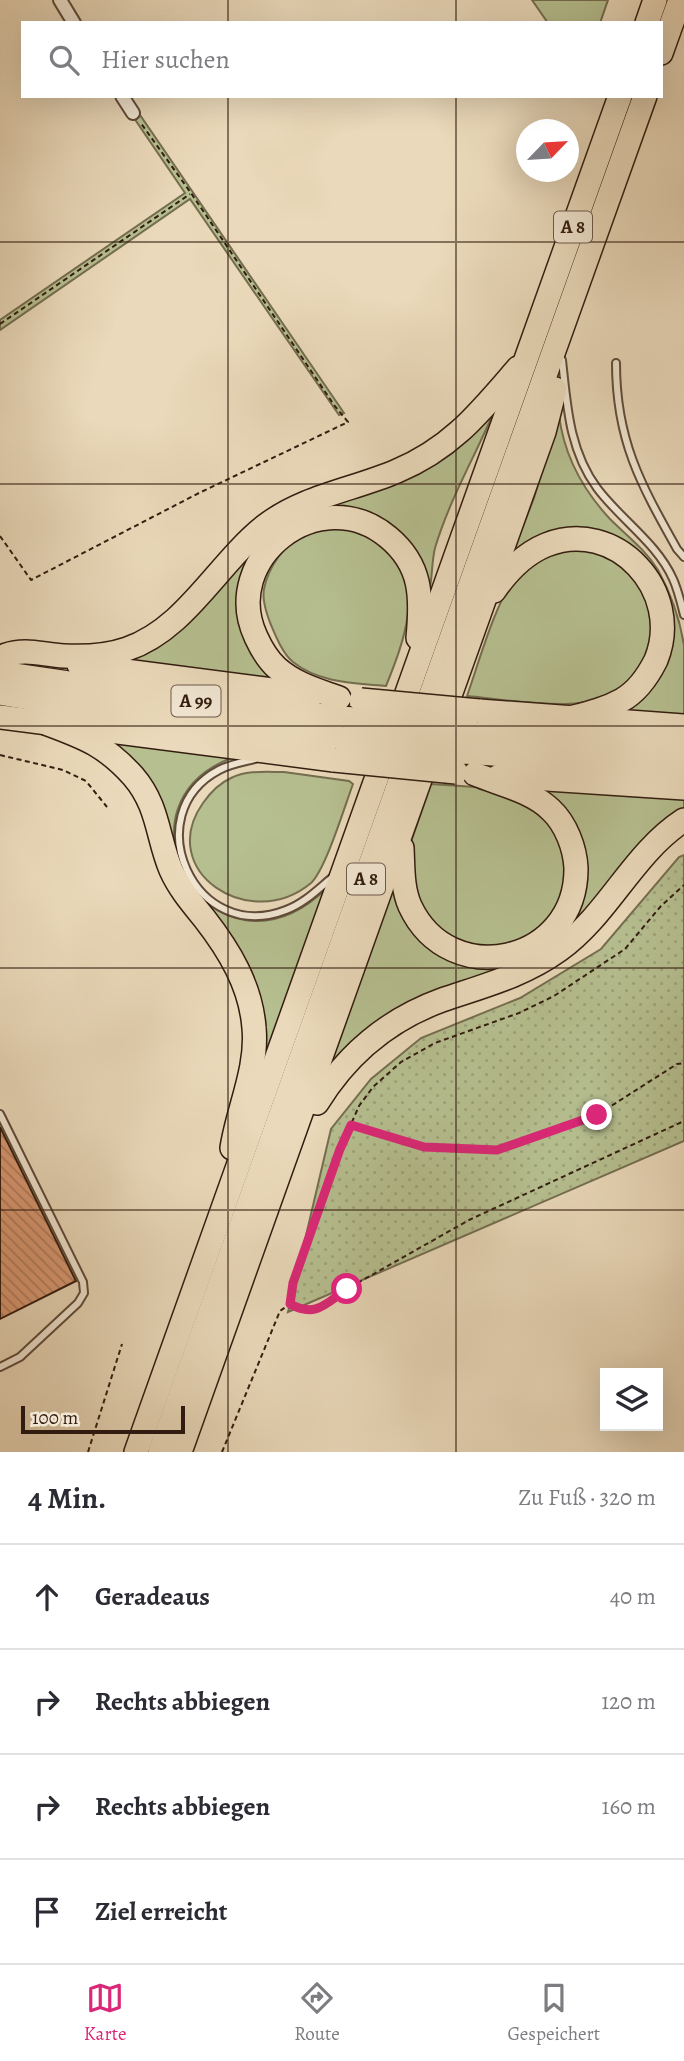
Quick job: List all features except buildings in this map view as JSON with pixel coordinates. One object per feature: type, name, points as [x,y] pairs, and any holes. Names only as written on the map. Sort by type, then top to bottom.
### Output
[{"type":"highway","points":[[647,21],[654,0]]},
{"type":"highway","points":[[663,47],[680,0]]},
{"type":"highway","name":"A 8","points":[[136,1452],[619,98]]},
{"type":"highway","name":"A 8","points":[[160,1452],[644,98]]},
{"type":"highway","points":[[180,1452],[544,432],[562,360],[571,306]]},
{"type":"highway","points":[[2,660],[19,651],[62,656],[97,656],[127,649],[159,634],[185,610],[241,546],[268,524],[314,499],[397,471],[429,454],[458,435],[526,358]]},
{"type":"highway","points":[[414,675],[421,600],[416,574],[402,548],[380,530],[356,519],[330,516],[302,523],[277,539],[264,555],[251,579],[247,599],[251,625],[262,650],[275,667],[345,723],[684,788]]},
{"type":"highway","points":[[469,748],[601,710],[624,699],[646,679],[660,651],[665,629],[657,589],[646,571],[618,548],[598,542],[567,540],[548,544],[532,552],[503,578],[482,608]]},
{"type":"highway","name":"A 99","points":[[2,660],[151,695],[345,723],[469,748],[684,767]]},
{"type":"highway","name":"A 99","points":[[0,694],[99,710],[345,723]]},
{"type":"highway","points":[[0,717],[48,724],[79,725],[277,753],[345,723]]},
{"type":"highway","points":[[566,719],[684,726]]},
{"type":"highway","points":[[48,724],[111,752],[136,779],[155,815],[171,870],[184,895],[224,946],[240,973],[249,998],[254,1030],[252,1061],[233,1142],[223,1208]]},
{"type":"highway","name":"A 99","points":[[469,748],[684,747]]},
{"type":"highway","points":[[402,834],[404,885],[409,904],[420,923],[444,945],[474,957],[502,957],[528,949],[550,933],[567,912],[576,885],[576,857],[566,831],[551,810],[469,748]]},
{"type":"highway","points":[[292,1143],[304,1135],[316,1104],[333,1076],[360,1048],[397,1021],[439,1001],[528,970],[560,949],[590,924],[644,853],[684,820]]},
{"type":"street","points":[[60,0],[73,21]]},
{"type":"street","points":[[123,98],[133,113]]},
{"type":"lane","points":[[562,360],[568,420],[578,453],[596,486],[661,559],[673,578],[684,615]]},
{"type":"lane","points":[[616,363],[618,414],[632,462],[644,491],[684,557]]},
{"type":"lane","points":[[277,753],[218,770],[196,789],[186,805],[178,843],[184,864],[195,886],[223,909],[240,914],[271,914],[286,911],[301,902],[346,865]]},
{"type":"lane","points":[[0,1114],[83,1282],[84,1293],[78,1303],[20,1357],[0,1367]]},
{"type":"path","points":[[0,536],[31,580],[199,493],[348,422],[133,113]]},
{"type":"path","points":[[0,324],[191,194]]},
{"type":"path","points":[[0,755],[62,770],[86,781],[107,807]]},
{"type":"path","points":[[222,1452],[280,1311],[290,1304],[293,1283],[340,1149],[359,1106],[373,1087],[401,1062],[435,1043],[519,1013],[554,996],[625,949],[661,906],[684,885]]},
{"type":"path","points":[[351,1125],[424,1147],[497,1150],[597,1115],[677,1064],[684,1063]]},
{"type":"path","points":[[290,1304],[304,1311],[315,1311],[347,1289],[469,1220],[684,1121]]},
{"type":"path","points":[[88,1452],[122,1344]]},
{"type":"green space","points":[[532,0],[608,0],[601,21],[547,21]]},
{"type":"green space","points":[[120,98],[128,98],[344,413],[339,415],[190,199],[0,330],[0,320],[185,193]]},
{"type":"green space","points":[[490,412],[493,414],[441,531],[434,554],[428,596],[418,558],[397,532],[369,516],[337,510],[306,515],[277,530],[256,554],[245,589],[247,629],[255,649],[289,685],[114,663],[115,660],[164,637],[202,602],[256,544],[277,527],[310,509],[427,467],[456,446]]},
{"type":"green space","points":[[559,415],[565,444],[583,484],[610,519],[653,562],[670,597],[684,645],[684,720],[626,712],[668,654],[624,542],[512,554],[534,498]]},
{"type":"green space","points":[[346,524],[385,543],[400,562],[407,579],[408,615],[399,652],[386,686],[337,681],[303,669],[289,659],[283,650],[265,607],[266,581],[284,550],[308,532]]},
{"type":"green space","points":[[560,550],[601,550],[643,580],[657,635],[635,678],[627,687],[611,696],[571,704],[528,703],[467,696],[494,619],[514,579],[529,565]]},
{"type":"green space","points":[[87,732],[240,755],[198,778],[178,810],[175,846],[187,879],[211,906],[244,920],[284,916],[326,889],[251,1099],[259,1037],[185,883],[162,815]]},
{"type":"green space","points":[[284,772],[349,781],[353,784],[329,851],[311,883],[287,897],[262,902],[237,898],[216,888],[200,872],[191,851],[191,828],[206,799],[227,780],[250,773]]},
{"type":"green space","points":[[431,784],[490,788],[514,793],[554,822],[570,868],[554,920],[503,951],[455,945],[413,900],[411,842]]},
{"type":"green space","points":[[527,784],[684,795],[684,814],[648,843],[588,915],[553,946],[507,970],[399,1013],[364,1038],[333,1070],[328,1069],[395,877],[406,911],[417,929],[440,950],[466,961],[493,964],[520,959],[544,947],[564,928],[578,903],[584,873],[580,844],[572,823],[564,812]]},
{"type":"green space","points":[[684,855],[684,1141],[288,1312],[331,1129],[371,1079],[421,1038],[520,998],[601,949],[679,857]]},
{"type":"route","points":[[347,1289],[315,1311],[304,1311],[290,1304],[293,1283],[351,1125],[424,1147],[497,1150],[597,1115]]}]
